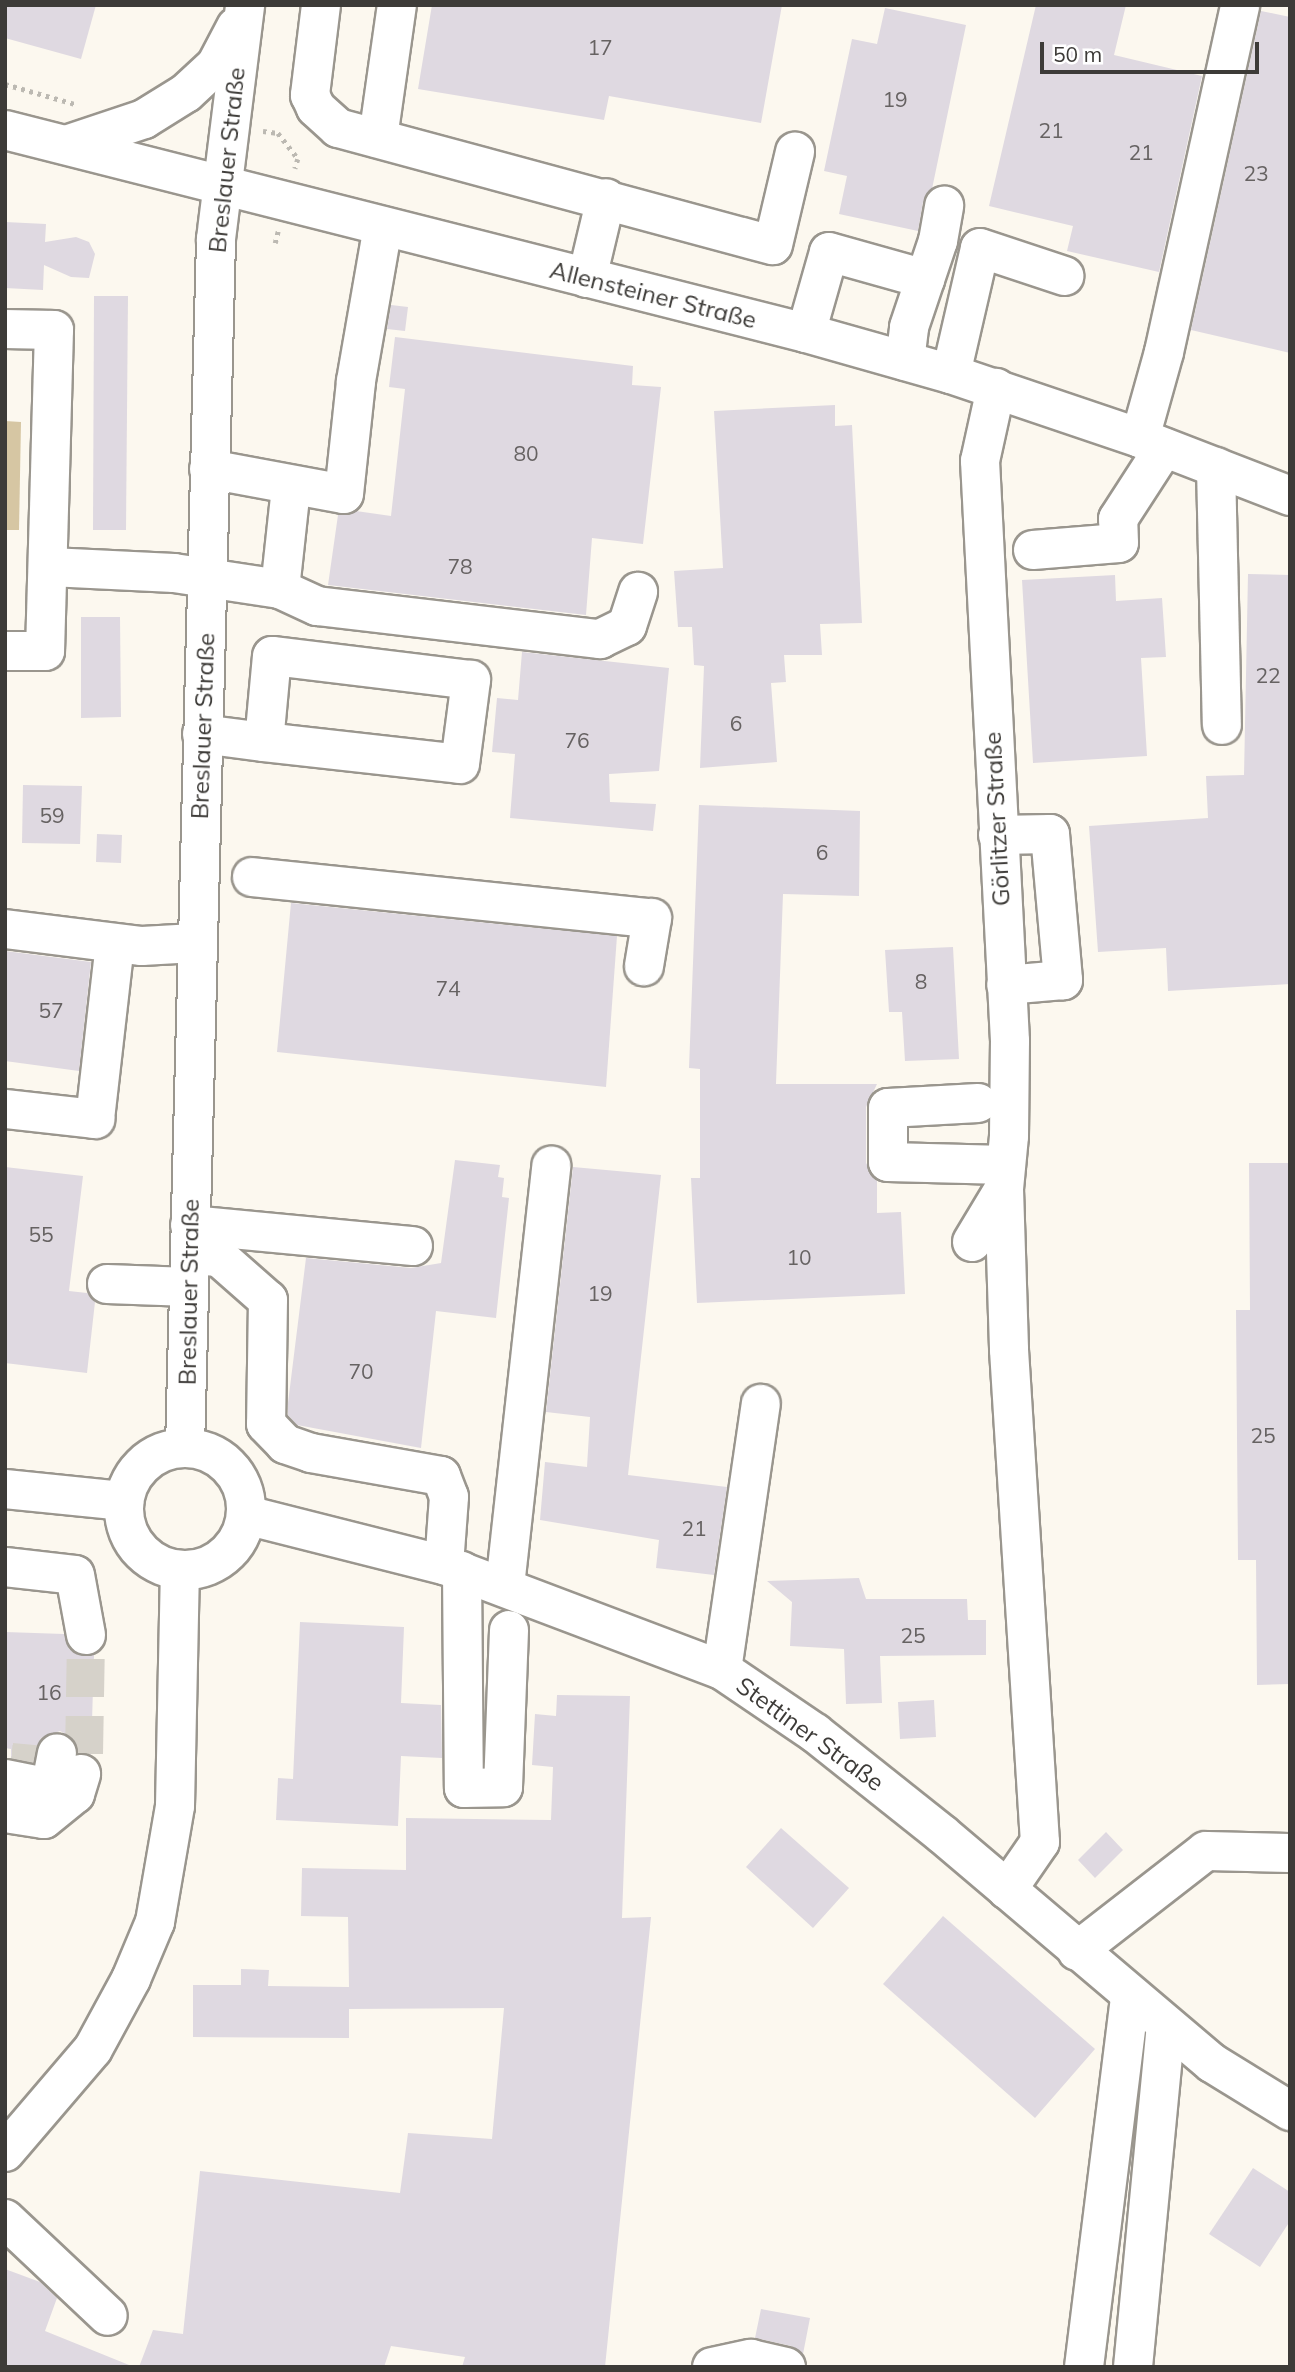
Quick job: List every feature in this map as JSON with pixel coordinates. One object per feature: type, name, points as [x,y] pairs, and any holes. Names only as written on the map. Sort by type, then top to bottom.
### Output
[{"type":"street","points":[[321,5],[310,95],[316,108],[338,128],[773,245],[795,152]]},
{"type":"street","points":[[378,138],[397,5]]},
{"type":"street","points":[[1033,550],[1119,543],[1118,519],[1152,443],[1162,363],[1240,5]]},
{"type":"street","points":[[65,145],[144,119],[186,93],[216,65],[245,9]]},
{"type":"street","name":"Breslauer Straße","points":[[186,1448],[195,943],[210,579],[209,469],[222,183],[245,9]]},
{"type":"street","name":"Allensteiner Straße","points":[[5,130],[806,333],[951,374],[1152,443],[1290,496]]},
{"type":"street","points":[[587,278],[606,198]]},
{"type":"street","points":[[905,361],[909,327],[944,206]]},
{"type":"street","points":[[209,469],[291,487],[344,494],[356,382],[383,226]]},
{"type":"street","points":[[951,374],[980,248],[1064,276]]},
{"type":"street","points":[[806,333],[829,252],[925,279]]},
{"type":"street","points":[[5,329],[54,330],[50,567],[45,650],[5,651]]},
{"type":"street","name":"Görlitzer Straße","points":[[972,1242],[1005,1177],[1010,1041],[980,461],[996,388]]},
{"type":"street","points":[[1216,467],[1222,725]]},
{"type":"street","points":[[280,589],[291,487]]},
{"type":"street","points":[[50,567],[210,579],[280,589],[317,606],[600,639],[627,626],[638,592]]},
{"type":"street","points":[[202,734],[264,742],[460,764],[471,680],[272,656],[264,742]]},
{"type":"street","points":[[998,835],[1050,834],[1063,980],[1006,985]]},
{"type":"street","points":[[253,877],[652,918],[644,966]]},
{"type":"street","points":[[5,929],[115,944],[195,943]]},
{"type":"street","points":[[5,1109],[95,1119],[115,944]]},
{"type":"street","points":[[978,1103],[888,1108],[888,1162],[1005,1177],[1009,1350],[1040,1842],[1007,1890]]},
{"type":"street","points":[[505,1586],[551,1166]]},
{"type":"street","points":[[107,1284],[189,1256],[413,1246]]},
{"type":"street","points":[[189,1256],[219,1257],[268,1300],[266,1424],[285,1444],[311,1453],[441,1476],[449,1497],[464,1788],[503,1787],[509,1630]]},
{"type":"street","points":[[722,1670],[761,1404]]},
{"type":"street","points":[[186,1448],[205,1451],[236,1476],[246,1515],[231,1549],[216,1561],[180,1570],[144,1555],[124,1521],[124,1501],[133,1476],[152,1457],[186,1448]]},
{"type":"street","points":[[5,1489],[124,1501]]},
{"type":"street","name":"Stettiner Straße","points":[[246,1515],[453,1568],[722,1670],[815,1733],[1212,2063],[1290,2112]]},
{"type":"street","points":[[5,1567],[67,1575],[73,1635]]},
{"type":"street","points":[[5,2152],[93,2049],[131,1979],[155,1922],[175,1806],[180,1570]]},
{"type":"street","points":[[5,1814],[44,1819],[75,1794],[37,1767]]},
{"type":"street","points":[[1077,1951],[1206,1851],[1290,1853]]},
{"type":"street","points":[[1084,2367],[1130,1997]]},
{"type":"street","points":[[1133,2367],[1166,2026]]},
{"type":"street","points":[[5,2219],[108,2316]]},
{"type":"street","points":[[712,2367],[751,2359],[786,2367]]},
{"type":"path","points":[[5,84],[87,107]]},
{"type":"shaded area","points":[[5,421],[21,422],[19,530],[5,530]]},
{"type":"building","points":[[5,5],[96,5],[81,59],[5,38]]},
{"type":"building","points":[[432,5],[782,5],[761,123],[609,96],[604,120],[418,89]]},
{"type":"building","points":[[1036,5],[1126,5],[1114,55],[1202,76],[1159,272],[1067,251],[1073,226],[989,206]]},
{"type":"building","points":[[885,8],[966,25],[932,189],[923,202],[918,231],[839,214],[847,176],[824,171],[852,39],[877,44]]},
{"type":"building","points":[[1261,11],[1290,17],[1290,353],[1191,330]]},
{"type":"building","points":[[5,222],[46,224],[45,242],[76,237],[89,242],[95,254],[89,278],[71,277],[44,265],[43,290],[5,288]]},
{"type":"building","points":[[94,296],[128,296],[126,530],[93,530]]},
{"type":"building","points":[[391,305],[408,307],[405,331],[387,329]]},
{"type":"building","points":[[395,337],[633,366],[632,385],[661,387],[643,544],[592,538],[586,615],[328,585],[338,515],[356,511],[391,516],[405,389],[389,387]]},
{"type":"building","points":[[835,405],[835,426],[852,425],[862,623],[820,624],[822,655],[784,655],[786,682],[771,683],[777,762],[700,768],[704,666],[694,665],[692,627],[678,627],[674,571],[723,568],[714,411]]},
{"type":"building","points":[[1248,574],[1290,575],[1290,984],[1168,991],[1166,948],[1098,952],[1089,826],[1208,818],[1206,776],[1244,775]]},
{"type":"building","points":[[1115,575],[1116,601],[1162,598],[1166,657],[1141,658],[1147,756],[1033,763],[1022,580]]},
{"type":"building","points":[[81,617],[120,617],[121,717],[81,718]]},
{"type":"building","points":[[522,652],[669,668],[659,771],[609,774],[610,802],[656,804],[653,831],[510,818],[515,754],[492,752],[497,698],[518,700]]},
{"type":"building","points":[[23,785],[82,786],[80,844],[22,843]]},
{"type":"building","points":[[699,805],[860,811],[859,896],[783,894],[776,1084],[877,1084],[866,1107],[866,1163],[877,1181],[877,1213],[901,1212],[905,1294],[697,1303],[691,1178],[700,1178],[700,1069],[689,1068]]},
{"type":"building","points":[[97,834],[122,835],[121,863],[96,862]]},
{"type":"building","points":[[291,903],[617,936],[606,1087],[277,1052]]},
{"type":"building","points":[[953,947],[959,1059],[905,1061],[902,1012],[889,1012],[885,950]]},
{"type":"building","points":[[5,951],[91,962],[79,1071],[5,1061]]},
{"type":"building","points":[[455,1160],[500,1165],[498,1177],[504,1178],[502,1197],[509,1198],[496,1318],[436,1311],[421,1448],[297,1425],[288,1415],[288,1403],[306,1258],[411,1268],[441,1263]]},
{"type":"building","points":[[1249,1163],[1290,1163],[1290,1684],[1257,1685],[1256,1560],[1238,1560],[1236,1310],[1250,1310]]},
{"type":"building","points":[[5,1167],[83,1176],[69,1291],[87,1293],[95,1302],[87,1373],[5,1363]]},
{"type":"building","points":[[573,1167],[661,1175],[628,1475],[727,1487],[714,1575],[656,1568],[659,1540],[540,1520],[545,1462],[587,1467],[590,1417],[546,1412]]},
{"type":"building","points":[[859,1578],[866,1599],[967,1599],[968,1620],[986,1620],[986,1655],[880,1656],[882,1703],[846,1704],[844,1649],[790,1646],[792,1602],[767,1581]]},
{"type":"building","points":[[300,1622],[404,1627],[401,1703],[441,1705],[442,1758],[401,1756],[398,1826],[276,1820],[278,1778],[293,1779]]},
{"type":"building","points":[[5,1632],[64,1634],[69,1649],[78,1655],[94,1655],[91,1755],[78,1753],[72,1737],[60,1731],[41,1738],[33,1762],[11,1758],[11,1749],[5,1748]]},
{"type":"building","points":[[557,1695],[630,1696],[622,1918],[651,1917],[605,2367],[462,2367],[465,2357],[391,2346],[384,2367],[139,2367],[153,2330],[183,2334],[200,2171],[400,2193],[408,2133],[492,2139],[504,2008],[349,2009],[349,2038],[193,2037],[193,1985],[241,1985],[241,1969],[269,1970],[268,1986],[349,1987],[348,1917],[301,1916],[302,1868],[406,1870],[406,1818],[551,1820],[553,1767],[532,1765],[535,1714],[556,1716]]},
{"type":"building","points":[[934,1700],[936,1737],[900,1739],[898,1702]]},
{"type":"building","points":[[781,1828],[849,1888],[813,1928],[746,1867]]},
{"type":"building","points":[[1106,1832],[1123,1850],[1095,1878],[1078,1860]]},
{"type":"building","points":[[943,1916],[1095,2049],[1035,2118],[883,1984]]},
{"type":"building","points":[[1253,2168],[1290,2192],[1290,2221],[1260,2267],[1209,2234]]},
{"type":"building","points":[[5,2269],[40,2282],[57,2298],[45,2331],[134,2367],[5,2367]]},
{"type":"building","points":[[761,2309],[810,2318],[803,2354],[791,2346],[755,2338]]},
{"type":"tunnel","points":[[84,1754],[86,1635]]},
{"type":"tunnel","points":[[11,1762],[44,1765]]}]
